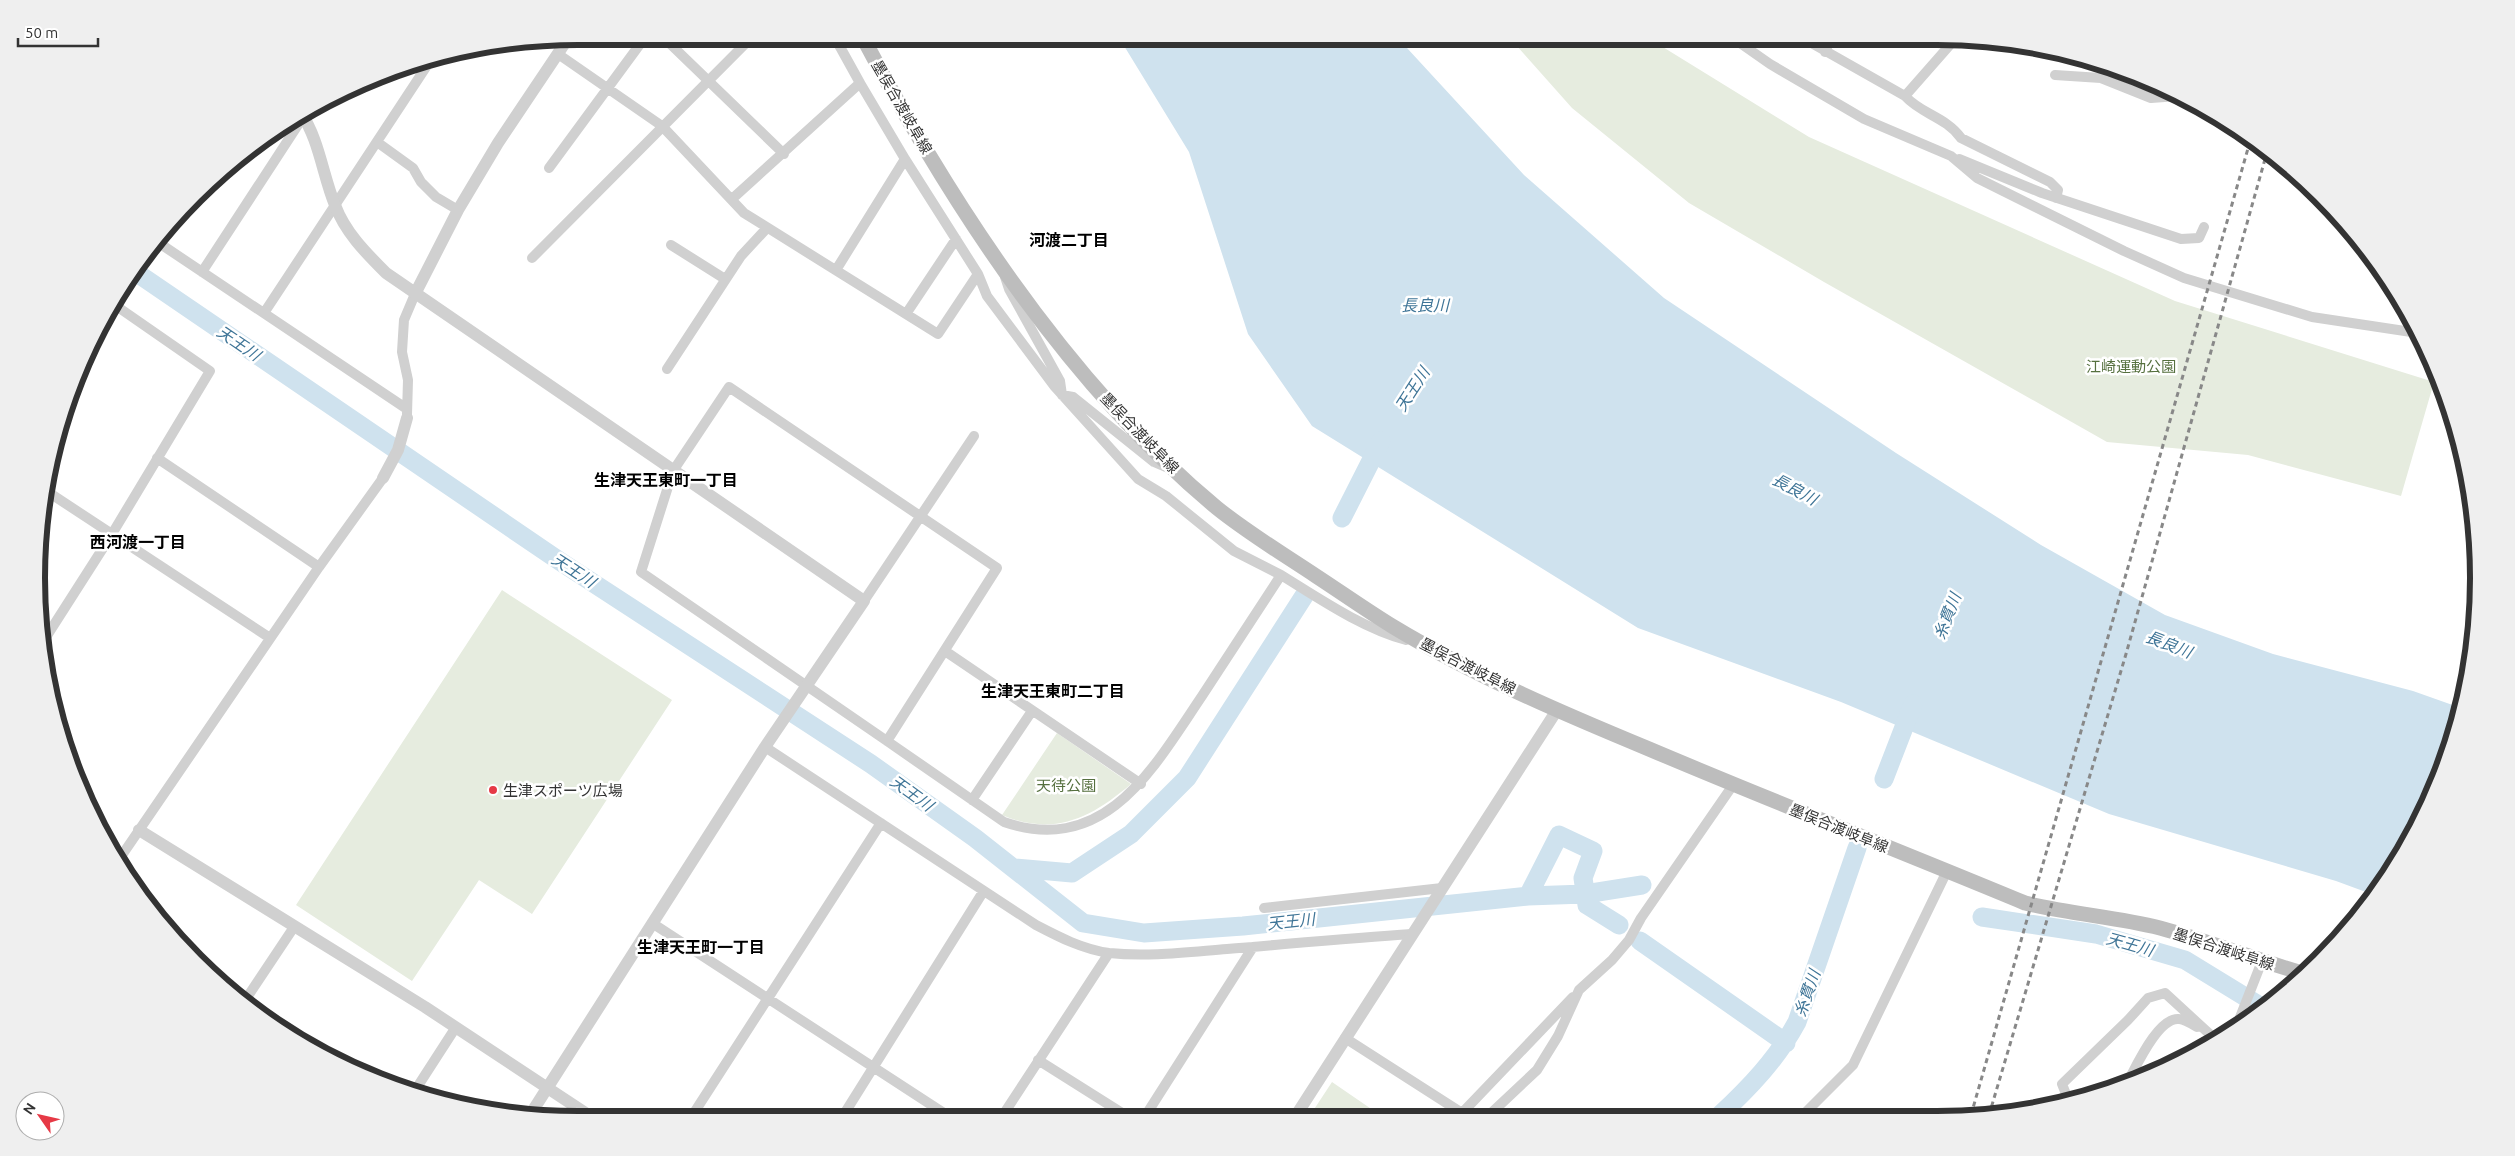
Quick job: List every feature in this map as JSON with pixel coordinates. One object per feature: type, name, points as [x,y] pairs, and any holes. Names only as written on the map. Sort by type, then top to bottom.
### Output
[{"type":"main road","name":"墨俣合渡岐阜線","points":[[867,45],[921,143],[1002,266],[1088,380],[1177,472],[1220,510],[1393,626],[1557,710],[1733,785],[2025,903],[2063,912],[2128,921],[2162,929],[2260,964],[2296,972]]},
{"type":"street","points":[[123,854],[319,567],[383,478],[398,450],[407,413],[408,380],[402,344],[404,320],[415,294],[458,210],[498,143],[564,45]]},
{"type":"street","points":[[549,168],[639,45]]},
{"type":"street","points":[[671,45],[784,154]]},
{"type":"street","points":[[532,258],[744,45]]},
{"type":"street","points":[[839,45],[905,159],[978,274],[987,296],[1062,395],[1138,479],[1166,496],[1234,551],[1281,575],[1341,611],[1394,636],[1427,645]]},
{"type":"street","points":[[1743,45],[1770,64],[1864,119],[2056,198],[2181,239],[2199,238],[2204,226]]},
{"type":"street","points":[[1814,45],[1905,96],[1911,102],[1953,126],[1961,138],[2050,182],[2058,190],[2056,198]]},
{"type":"street","points":[[1825,52],[1828,45]]},
{"type":"street","points":[[1905,96],[1950,45]]},
{"type":"street","points":[[558,54],[662,126],[732,198],[744,213],[938,334],[978,274]]},
{"type":"street","points":[[264,312],[426,67]]},
{"type":"street","points":[[2101,78],[2103,71]]},
{"type":"street","points":[[2055,74],[2101,78],[2151,98],[2166,97]]},
{"type":"street","points":[[732,198],[784,154],[860,83]]},
{"type":"street","points":[[306,119],[335,205],[348,230],[365,252],[386,272],[415,294],[864,600]]},
{"type":"street","points":[[202,272],[296,126]]},
{"type":"street","points":[[377,142],[413,168],[421,182],[436,197],[458,210]]},
{"type":"street","points":[[1951,156],[1977,178],[2124,251],[2184,278],[2312,317],[2410,333]]},
{"type":"street","points":[[836,270],[905,159]]},
{"type":"street","points":[[667,369],[741,256],[766,228]]},
{"type":"street","points":[[906,314],[956,239]]},
{"type":"street","points":[[162,245],[264,312],[407,413]]},
{"type":"street","points":[[671,245],[725,279]]},
{"type":"street","points":[[1002,266],[1009,289],[1060,382],[1062,395]]},
{"type":"street","points":[[48,634],[112,534],[210,371],[118,307]]},
{"type":"street","points":[[887,741],[997,568],[729,387],[673,471],[641,572],[804,688],[887,741],[972,800],[1019,827],[1057,829],[1076,826],[1119,803],[1141,784],[1281,575]]},
{"type":"street","points":[[1062,395],[1073,397],[1154,462],[1177,472]]},
{"type":"street","points":[[534,1109],[767,744],[974,436]]},
{"type":"street","points":[[157,458],[319,567]]},
{"type":"street","points":[[52,495],[270,638]]},
{"type":"street","points":[[945,651],[1141,784]]},
{"type":"street","points":[[1299,1111],[1557,710]]},
{"type":"street","points":[[972,800],[1032,711]]},
{"type":"street","points":[[767,744],[983,892],[1066,941],[1109,952],[1185,953],[1414,931]]},
{"type":"street","points":[[1464,1111],[1629,940],[1641,918],[1733,785]]},
{"type":"street","points":[[695,1111],[881,823]]},
{"type":"street","points":[[139,830],[456,1027],[582,1111]]},
{"type":"street","points":[[1807,1111],[1853,1065],[1947,871]]},
{"type":"street","points":[[846,1111],[983,892]]},
{"type":"street","points":[[1264,908],[1439,893]]},
{"type":"street","points":[[652,923],[942,1111]]},
{"type":"street","points":[[248,996],[294,926]]},
{"type":"street","points":[[1148,1111],[1253,947]]},
{"type":"street","points":[[1005,1111],[1109,952]]},
{"type":"street","points":[[2240,1016],[2260,964]]},
{"type":"street","points":[[1493,1111],[1537,1070],[1558,1036],[1579,990]]},
{"type":"street","points":[[2066,1095],[2062,1084],[2148,998],[2165,993],[2211,1035]]},
{"type":"street","points":[[2133,1073],[2157,1032],[2168,1021],[2179,1019],[2204,1030]]},
{"type":"street","points":[[418,1086],[456,1027]]},
{"type":"street","points":[[1345,1038],[1459,1111]]},
{"type":"street","points":[[1038,1060],[1119,1111]]},
{"type":"green space","name":"江崎運動公園","points":[[1516,45],[1660,45],[1809,137],[2175,301],[2432,381],[2433,385],[2401,496],[2248,455],[2107,442],[1824,282],[1689,203],[1572,108]]},
{"type":"green space","name":"生津スポーツ広場","points":[[502,590],[672,700],[532,914],[479,880],[412,981],[296,905]]},
{"type":"green space","name":"天待公園","points":[[1057,733],[1131,784],[1086,815],[1055,824],[1038,824],[1002,815]]},
{"type":"green space","points":[[1332,1082],[1374,1111],[1313,1111]]},
{"type":"water","name":"長良川","points":[[1124,45],[1404,45],[1524,175],[1664,298],[1896,453],[2041,545],[2165,615],[2273,654],[2413,691],[2454,706],[2442,749],[2429,782],[2399,844],[2367,892],[2336,881],[2109,814],[1841,702],[1638,628],[1312,426],[1248,334],[1189,152]]},
{"type":"waterway","name":"天王川","points":[[140,275],[561,562],[871,764],[975,838],[1083,923],[1144,933],[1243,926],[1528,896],[1585,894],[1642,885]]},
{"type":"waterway","name":"天王川","points":[[1342,518],[1381,441]]},
{"type":"waterway","name":"天王川","points":[[1015,868],[1072,873],[1131,834],[1187,778],[1304,596]]},
{"type":"waterway","name":"糸貫川","points":[[1884,779],[1913,704]]},
{"type":"waterway","name":"天王川","points":[[1528,896],[1559,835],[1593,851],[1583,878],[1587,905],[1619,925]]},
{"type":"waterway","name":"糸貫川","points":[[1724,1111],[1762,1072],[1781,1048],[1797,1022],[1857,848]]},
{"type":"waterway","name":"天王川","points":[[1982,917],[2096,934],[2185,960],[2257,1004]]},
{"type":"waterway","points":[[1640,941],[1786,1043]]},
{"type":"railway","points":[[1972,1110],[2249,146]]},
{"type":"railway","points":[[1991,1108],[2126,654],[2265,158]]},
{"type":"place","name":"生津スポーツ広場","points":[[493,790]]},
{"type":"district","name":"河渡二丁目","points":[[1069,240]]},
{"type":"district","name":"生津天王東町一丁目","points":[[666,480]]},
{"type":"district","name":"西河渡一丁目","points":[[138,542]]},
{"type":"district","name":"生津天王東町二丁目","points":[[1053,691]]},
{"type":"district","name":"生津天王町一丁目","points":[[701,947]]}]
